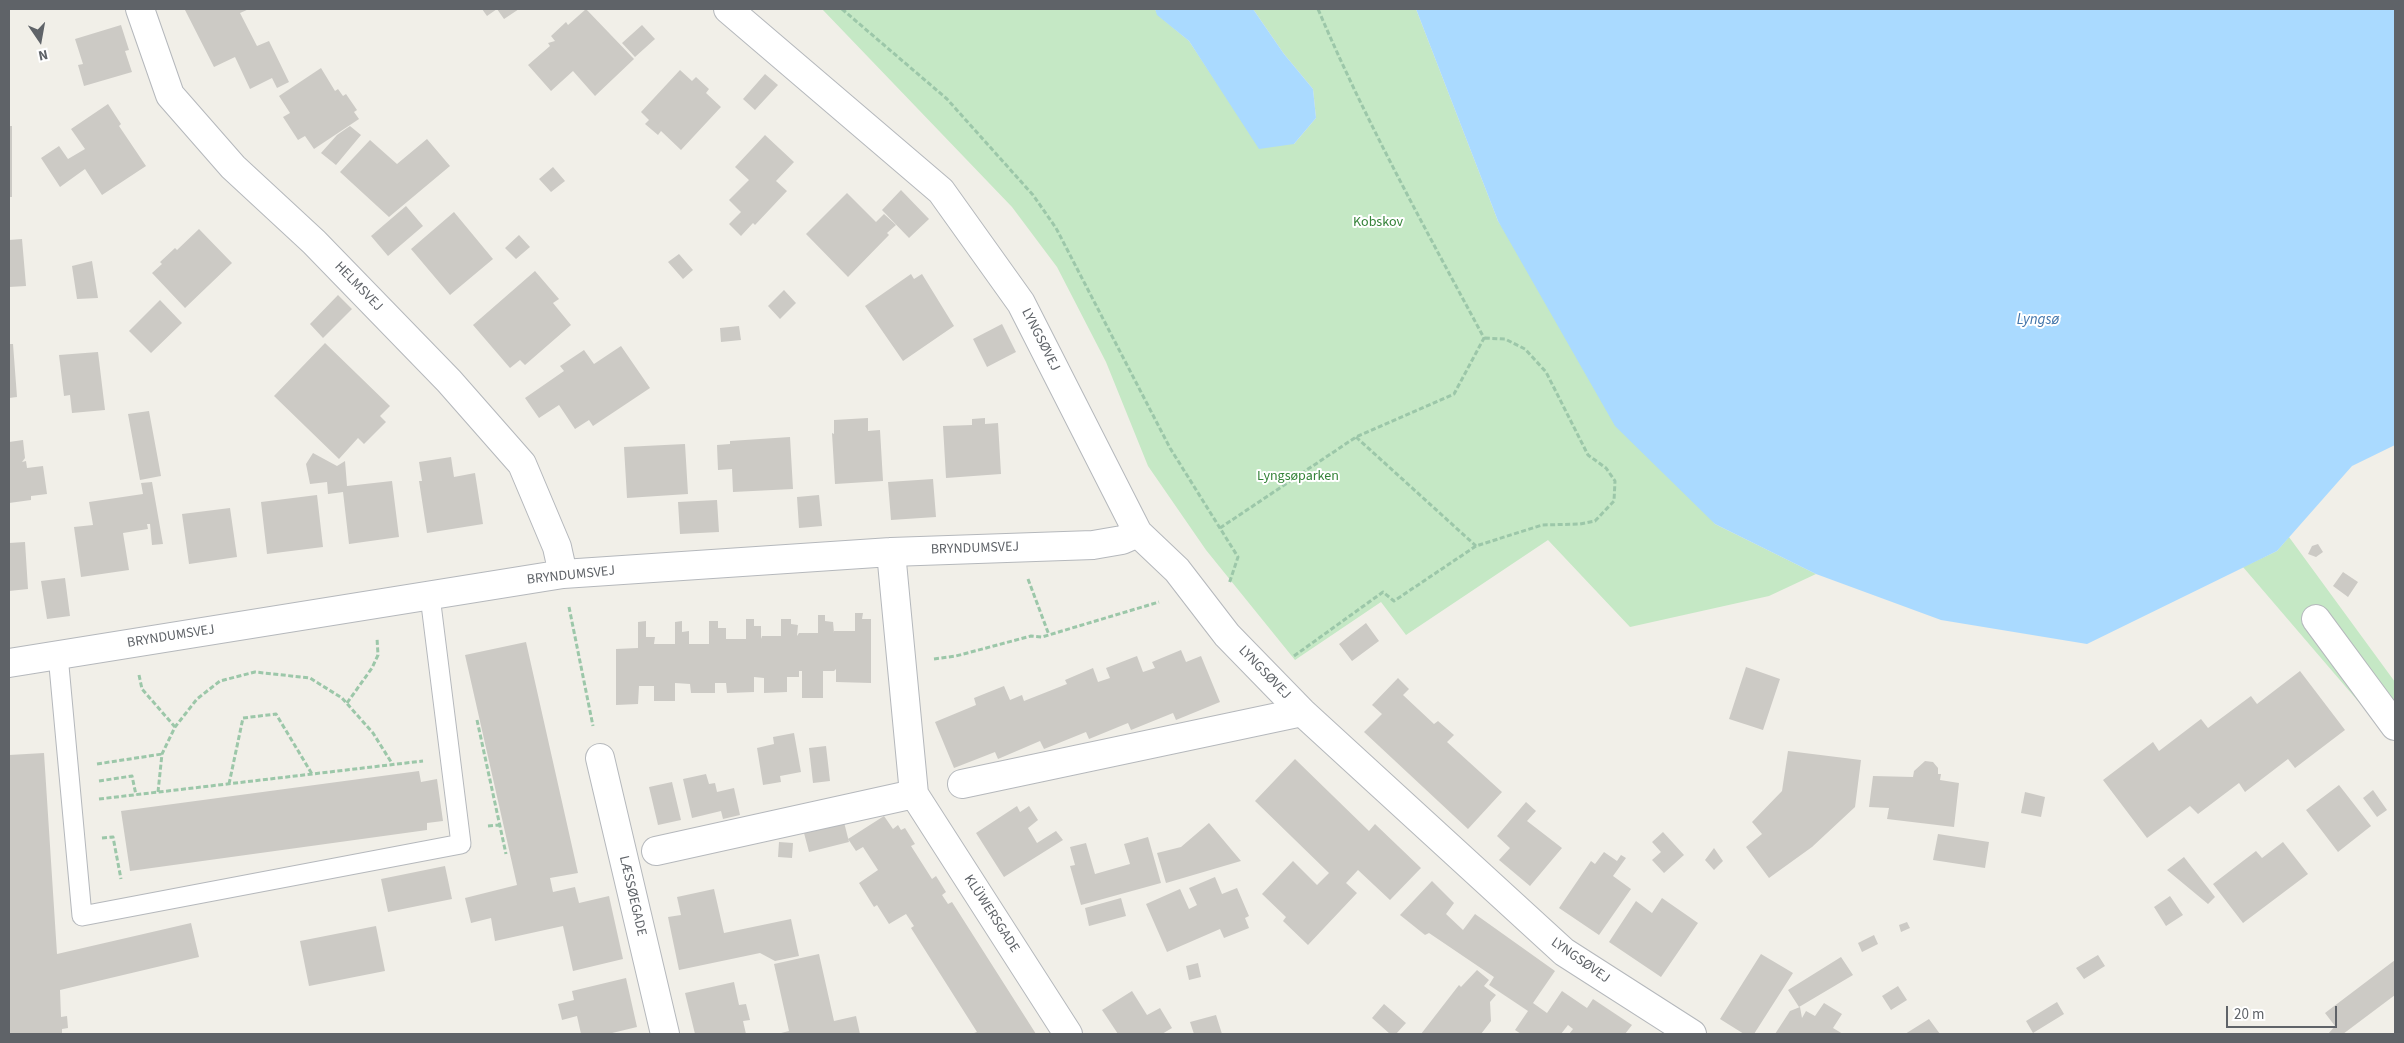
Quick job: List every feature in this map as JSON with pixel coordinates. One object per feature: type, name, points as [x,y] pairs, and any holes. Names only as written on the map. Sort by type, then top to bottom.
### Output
[{"type":"street","name":"HELMSVEJ","points":[[140,9],[170,95],[233,167],[314,242],[449,381],[522,464],[557,547],[563,574]]},
{"type":"street","name":"LYNGSØVEJ","points":[[728,9],[941,191],[1021,303],[1138,533],[1177,570],[1227,635],[1302,712],[1564,952],[1692,1034]]},
{"type":"street","name":"BRYNDUMSVEJ","points":[[9,663],[563,574],[891,552],[1093,545],[1122,540],[1138,533]]},
{"type":"street","name":"KLÜWERSGADE","points":[[891,552],[914,794],[1068,1034]]},
{"type":"street","points":[[2316,619],[2395,726]]},
{"type":"street","name":"LYNGSØVEJ","points":[[962,784],[1302,712]]},
{"type":"street","name":"LÆSSØEGADE","points":[[600,758],[665,1034]]},
{"type":"street","points":[[656,851],[914,794]]},
{"type":"lane","points":[[58,655],[82,916],[127,909],[461,844],[430,596]]},
{"type":"path","points":[[842,9],[947,99],[1032,195],[1056,228],[1170,448],[1238,557],[1228,585],[1204,604]]},
{"type":"path","points":[[1318,9],[1340,60],[1417,214],[1484,338]]},
{"type":"path","points":[[1220,528],[1356,437],[1454,394],[1484,338]]},
{"type":"path","points":[[1266,676],[1383,592],[1394,601],[1476,546],[1542,525],[1580,524],[1595,521],[1614,501],[1615,482],[1606,468],[1588,455],[1546,372],[1525,349],[1505,339],[1484,338]]},
{"type":"path","points":[[1356,437],[1476,546]]},
{"type":"path","points":[[1016,547],[1048,635]]},
{"type":"path","points":[[563,574],[600,758]]},
{"type":"path","points":[[902,667],[1031,636],[1048,635],[1161,602]]},
{"type":"path","points":[[347,703],[358,691],[378,655],[375,604]]},
{"type":"path","points":[[133,643],[142,689],[174,727]]},
{"type":"path","points":[[158,792],[162,754],[174,727],[197,699],[220,681],[255,672],[310,678],[347,703],[373,733],[392,765]]},
{"type":"path","points":[[229,784],[244,718],[276,714],[312,774]]},
{"type":"path","points":[[95,764],[162,754]]},
{"type":"path","points":[[97,799],[450,758]]},
{"type":"path","points":[[97,781],[132,776],[136,794]]},
{"type":"path","points":[[98,838],[113,837],[127,909]]},
{"type":"green space","points":[[822,9],[1155,9],[1158,15],[1189,41],[1241,119],[1294,144],[1316,118],[1313,89],[1284,54],[1253,9],[1416,9],[1498,221],[1715,524],[1816,574],[1769,596],[1630,627],[1548,540],[1406,635],[1381,602],[1295,660],[1206,550],[1148,466],[1106,362],[1057,267],[1012,207]]},
{"type":"green space","points":[[2289,537],[2395,682],[2395,702],[2377,687],[2375,721],[2243,567],[2277,551]]},
{"type":"water","points":[[1155,9],[1253,9],[1284,54],[1313,89],[1316,118],[1294,144],[1259,149],[1189,41],[1157,15]]},
{"type":"water","name":"Lyngsø","points":[[1416,9],[2395,9],[2395,445],[2352,466],[2277,551],[2087,644],[1941,620],[1816,574],[1715,524],[1615,426],[1498,221]]},
{"type":"building","points":[[249,9],[240,13],[257,46],[269,41],[289,82],[277,88],[272,78],[250,89],[235,57],[214,67],[185,10]]},
{"type":"building","points":[[482,9],[497,9],[487,16]]},
{"type":"building","points":[[497,9],[519,9],[504,19]]},
{"type":"building","points":[[586,9],[634,59],[595,96],[573,71],[551,91],[528,65],[550,46],[548,43],[555,41],[551,36],[566,22],[568,25]]},
{"type":"building","points":[[121,25],[129,50],[125,51],[132,72],[84,86],[78,65],[83,64],[75,39]]},
{"type":"building","points":[[642,25],[655,39],[635,57],[622,43]]},
{"type":"building","points":[[321,68],[335,91],[338,89],[343,96],[346,94],[357,110],[354,112],[359,119],[314,149],[305,136],[298,140],[283,117],[290,113],[279,96]]},
{"type":"building","points":[[680,70],[692,81],[696,77],[709,89],[706,93],[721,107],[681,150],[661,131],[658,135],[645,124],[649,120],[641,112]]},
{"type":"building","points":[[765,74],[778,85],[755,110],[743,99]]},
{"type":"building","points":[[108,104],[121,124],[119,126],[146,166],[102,195],[85,169],[60,187],[41,158],[59,146],[68,159],[85,149],[71,129]]},
{"type":"building","points":[[9,126],[12,126],[12,197],[9,197]]},
{"type":"building","points":[[350,126],[361,135],[336,165],[321,153],[337,135]]},
{"type":"building","points":[[765,135],[794,162],[776,181],[787,191],[755,225],[753,223],[741,236],[729,224],[741,212],[729,200],[749,180],[735,167]]},
{"type":"building","points":[[427,139],[450,166],[389,217],[340,172],[370,140],[397,164]]},
{"type":"building","points":[[553,167],[565,181],[551,192],[539,179]]},
{"type":"building","points":[[901,190],[929,219],[909,238],[882,210]]},
{"type":"building","points":[[847,193],[876,222],[884,214],[896,225],[887,233],[889,235],[848,277],[806,234]]},
{"type":"building","points":[[406,206],[423,226],[388,256],[371,236]]},
{"type":"building","points":[[454,212],[493,259],[450,295],[411,249]]},
{"type":"building","points":[[199,229],[232,263],[185,308],[152,273],[162,264],[160,262],[175,248],[177,250]]},
{"type":"building","points":[[519,235],[530,247],[516,259],[505,248]]},
{"type":"building","points":[[22,239],[26,286],[9,287],[9,240]]},
{"type":"building","points":[[679,254],[693,270],[683,279],[668,262]]},
{"type":"building","points":[[92,261],[98,298],[77,299],[72,266]]},
{"type":"building","points":[[535,271],[559,299],[553,303],[571,325],[525,365],[520,360],[510,368],[473,325]]},
{"type":"building","points":[[911,274],[914,279],[922,274],[954,326],[903,361],[865,306]]},
{"type":"building","points":[[784,290],[796,303],[780,319],[768,306]]},
{"type":"building","points":[[338,295],[352,309],[323,338],[310,324]]},
{"type":"building","points":[[160,300],[182,323],[151,353],[129,331]]},
{"type":"building","points":[[1002,324],[1016,352],[987,367],[973,339]]},
{"type":"building","points":[[739,326],[741,340],[721,342],[720,328]]},
{"type":"building","points":[[325,343],[390,406],[380,416],[386,422],[364,444],[358,438],[339,459],[274,396]]},
{"type":"building","points":[[9,344],[13,344],[17,397],[9,398]]},
{"type":"building","points":[[621,346],[650,388],[593,426],[589,420],[575,429],[559,405],[539,418],[525,398],[564,371],[560,366],[584,350],[594,364]]},
{"type":"building","points":[[98,352],[105,410],[72,413],[70,395],[64,396],[59,355]]},
{"type":"building","points":[[149,411],[161,476],[140,480],[128,414]]},
{"type":"building","points":[[868,418],[868,431],[880,430],[883,481],[835,484],[832,433],[834,434],[834,420]]},
{"type":"building","points":[[985,418],[985,424],[998,423],[1001,474],[946,478],[943,426],[972,425],[972,419]]},
{"type":"building","points":[[790,437],[793,489],[733,492],[732,469],[718,470],[717,445],[730,444],[730,441]]},
{"type":"building","points":[[23,440],[25,458],[22,462],[26,461],[27,468],[43,466],[47,494],[31,496],[31,500],[9,503],[9,442]]},
{"type":"building","points":[[685,444],[688,494],[627,498],[624,447]]},
{"type":"building","points":[[313,453],[337,466],[345,461],[347,486],[392,481],[399,537],[349,544],[343,492],[328,494],[327,482],[310,484],[306,464]]},
{"type":"building","points":[[451,457],[454,477],[475,473],[483,524],[427,533],[419,481],[422,481],[419,462]]},
{"type":"building","points":[[933,479],[936,517],[891,520],[888,482]]},
{"type":"building","points":[[152,482],[163,544],[152,545],[150,524],[147,524],[148,529],[123,533],[129,570],[81,577],[74,527],[93,525],[89,502],[143,494],[141,483]]},
{"type":"building","points":[[317,495],[323,547],[267,554],[261,502]]},
{"type":"building","points":[[819,495],[822,526],[799,528],[797,497]]},
{"type":"building","points":[[717,500],[719,532],[680,534],[678,502]]},
{"type":"building","points":[[230,508],[237,557],[189,564],[182,514]]},
{"type":"building","points":[[25,542],[28,589],[9,591],[9,543]]},
{"type":"building","points":[[2318,544],[2323,552],[2316,557],[2308,554],[2312,546]]},
{"type":"building","points":[[2343,572],[2358,582],[2348,597],[2333,586]]},
{"type":"building","points":[[65,578],[70,616],[47,619],[41,581]]},
{"type":"building","points":[[855,613],[863,613],[862,619],[871,619],[871,683],[836,682],[836,669],[834,671],[823,671],[823,698],[802,698],[802,671],[799,671],[799,677],[787,677],[787,692],[764,693],[764,678],[754,677],[754,692],[727,693],[726,683],[715,683],[715,693],[691,693],[690,684],[675,683],[675,701],[654,701],[654,686],[639,686],[638,704],[616,705],[616,649],[638,648],[638,622],[646,621],[646,637],[655,637],[654,644],[675,644],[675,622],[682,621],[682,632],[689,631],[689,644],[709,644],[709,621],[718,621],[718,628],[726,628],[726,639],[746,639],[746,619],[754,619],[754,626],[761,626],[761,639],[762,636],[781,636],[781,619],[791,619],[791,624],[798,625],[797,636],[799,633],[818,633],[818,615],[825,615],[825,621],[833,622],[834,633],[834,631],[855,631]]},
{"type":"building","points":[[1366,623],[1379,641],[1352,661],[1339,644]]},
{"type":"building","points":[[526,642],[578,873],[550,878],[553,892],[575,887],[579,903],[609,896],[623,959],[573,971],[563,926],[495,941],[491,918],[471,923],[465,898],[517,885],[465,655]]},
{"type":"building","points":[[1181,650],[1186,662],[1201,656],[1220,702],[1176,720],[1173,713],[1131,730],[1128,723],[1089,739],[1086,732],[1044,749],[1040,741],[998,759],[995,752],[954,768],[935,722],[976,705],[974,698],[1004,686],[1010,700],[1022,695],[1024,701],[1067,684],[1065,680],[1093,668],[1098,682],[1110,678],[1106,668],[1137,656],[1143,672],[1155,668],[1152,662]]},
{"type":"building","points":[[1746,667],[1780,679],[1763,730],[1729,719]]},
{"type":"building","points":[[2300,671],[2345,730],[2295,768],[2288,759],[2245,792],[2239,783],[2198,814],[2190,806],[2147,838],[2103,780],[2153,742],[2159,751],[2201,719],[2208,728],[2251,696],[2257,704]]},
{"type":"building","points":[[1398,678],[1409,689],[1403,695],[1434,724],[1438,721],[1454,735],[1447,742],[1502,792],[1468,829],[1364,732],[1382,714],[1372,705]]},
{"type":"building","points":[[794,733],[801,772],[780,776],[781,782],[763,785],[757,748],[774,744],[773,737]]},
{"type":"building","points":[[826,746],[830,781],[813,783],[809,748]]},
{"type":"building","points":[[1788,751],[1861,760],[1855,807],[1812,847],[1769,878],[1746,847],[1762,834],[1752,822],[1782,791]]},
{"type":"building","points":[[44,753],[57,954],[191,923],[199,957],[60,990],[61,1017],[67,1016],[68,1028],[62,1029],[62,1034],[9,1034],[9,755]]},
{"type":"building","points":[[1295,759],[1369,831],[1375,824],[1421,868],[1390,900],[1358,870],[1346,883],[1357,893],[1308,945],[1283,921],[1286,917],[1262,894],[1293,861],[1317,885],[1329,873],[1255,801]]},
{"type":"building","points":[[1925,761],[1933,762],[1938,768],[1938,774],[1941,774],[1940,780],[1959,783],[1954,827],[1887,819],[1889,808],[1869,807],[1873,776],[1913,777],[1914,771]]},
{"type":"building","points":[[419,771],[421,782],[437,779],[443,821],[427,823],[427,830],[130,871],[121,811]]},
{"type":"building","points":[[706,774],[709,784],[715,783],[717,792],[734,788],[740,815],[723,819],[721,811],[692,818],[683,779]]},
{"type":"building","points":[[672,782],[681,820],[658,825],[649,787]]},
{"type":"building","points":[[2339,785],[2371,826],[2338,852],[2306,810]]},
{"type":"building","points":[[2373,790],[2387,810],[2377,817],[2363,798]]},
{"type":"building","points":[[2025,792],[2045,797],[2041,817],[2021,813]]},
{"type":"building","points":[[1526,802],[1536,811],[1527,821],[1562,848],[1530,886],[1499,860],[1510,848],[1497,836]]},
{"type":"building","points":[[1017,806],[1020,812],[1029,806],[1038,820],[1028,828],[1037,843],[1056,831],[1063,840],[1004,877],[976,833]]},
{"type":"building","points":[[884,816],[893,829],[898,825],[901,830],[905,828],[915,844],[911,846],[932,879],[936,876],[946,892],[942,895],[948,904],[952,902],[1036,1034],[971,1034],[977,1032],[911,928],[914,926],[906,914],[889,924],[877,905],[874,907],[859,883],[878,870],[863,847],[856,851],[848,839]]},
{"type":"building","points":[[844,822],[849,842],[809,852],[804,833]]},
{"type":"building","points":[[1209,823],[1241,861],[1166,883],[1157,853],[1181,847]]},
{"type":"building","points":[[1663,832],[1684,855],[1664,873],[1652,860],[1661,852],[1652,842]]},
{"type":"building","points":[[1938,834],[1989,842],[1985,868],[1933,860]]},
{"type":"building","points":[[1148,837],[1161,883],[1081,905],[1070,866],[1075,865],[1070,847],[1086,843],[1095,874],[1130,864],[1124,844]]},
{"type":"building","points":[[779,842],[793,843],[792,858],[778,857]]},
{"type":"building","points":[[2283,842],[2308,874],[2243,923],[2213,884],[2256,851],[2262,858]]},
{"type":"building","points":[[1714,848],[1723,861],[1714,870],[1705,860]]},
{"type":"building","points":[[1604,852],[1617,861],[1621,855],[1626,858],[1613,876],[1631,889],[1599,935],[1559,908],[1591,861],[1595,864]]},
{"type":"building","points":[[2184,857],[2215,897],[2208,904],[2167,870]]},
{"type":"building","points":[[445,866],[452,899],[388,912],[381,879]]},
{"type":"building","points":[[1215,877],[1222,894],[1237,888],[1249,916],[1245,918],[1249,928],[1224,938],[1220,929],[1167,952],[1146,904],[1180,889],[1189,909],[1197,905],[1189,888]]},
{"type":"building","points":[[1432,881],[1454,903],[1446,914],[1463,930],[1475,914],[1555,971],[1533,1003],[1547,1013],[1562,991],[1587,1008],[1593,999],[1632,1025],[1625,1034],[1569,1034],[1573,1029],[1568,1025],[1561,1034],[1521,1034],[1515,1030],[1528,1011],[1489,985],[1494,977],[1429,933],[1425,935],[1400,915]]},
{"type":"building","points":[[714,889],[724,933],[791,919],[799,956],[775,961],[760,953],[679,970],[668,917],[681,915],[677,897]]},
{"type":"building","points":[[2170,896],[2183,915],[2166,926],[2154,907]]},
{"type":"building","points":[[1121,898],[1126,916],[1089,926],[1085,908]]},
{"type":"building","points":[[1662,898],[1698,923],[1661,977],[1609,942],[1636,901],[1652,913]]},
{"type":"building","points":[[1907,922],[1910,928],[1901,932],[1899,925]]},
{"type":"building","points":[[376,926],[385,971],[309,986],[300,941]]},
{"type":"building","points":[[1874,935],[1878,944],[1862,952],[1858,943]]},
{"type":"building","points":[[819,954],[834,1021],[856,1016],[860,1034],[777,1034],[789,1031],[774,964]]},
{"type":"building","points":[[1761,954],[1793,973],[1754,1034],[1744,1034],[1720,1019]]},
{"type":"building","points":[[2098,955],[2105,966],[2084,979],[2076,968]]},
{"type":"building","points":[[1841,957],[1853,975],[1799,1007],[1788,990]]},
{"type":"building","points":[[2395,960],[2395,995],[2343,1034],[2328,1034],[2335,1026],[2325,1013]]},
{"type":"building","points":[[1198,963],[1201,977],[1189,980],[1186,966]]},
{"type":"building","points":[[1477,970],[1489,980],[1484,986],[1496,995],[1490,1002],[1491,1021],[1481,1034],[1421,1034],[1459,985],[1461,987]]},
{"type":"building","points":[[626,978],[637,1027],[608,1034],[581,1034],[577,1016],[562,1020],[558,1004],[574,1000],[572,991]]},
{"type":"building","points":[[734,982],[739,1005],[746,1004],[750,1020],[743,1021],[746,1034],[695,1034],[685,993]]},
{"type":"building","points":[[1898,986],[1907,1000],[1891,1010],[1882,996]]},
{"type":"building","points":[[1132,991],[1147,1015],[1160,1008],[1172,1028],[1162,1034],[1118,1034],[1102,1010]]},
{"type":"building","points":[[2057,1002],[2064,1014],[2033,1033],[2026,1021]]},
{"type":"building","points":[[1824,1003],[1842,1014],[1833,1028],[1843,1034],[1775,1034],[1790,1011],[1800,1007],[1802,1018],[1806,1011],[1815,1016]]},
{"type":"building","points":[[1384,1004],[1406,1023],[1396,1034],[1390,1034],[1372,1018]]},
{"type":"building","points":[[1216,1015],[1222,1034],[1194,1034],[1190,1022]]},
{"type":"building","points":[[1929,1019],[1940,1034],[1905,1034]]},
{"type":"park label","name":"Kobskov","points":[[1378,223]]},
{"type":"park label","name":"Lyngsøparken","points":[[1298,477]]}]
